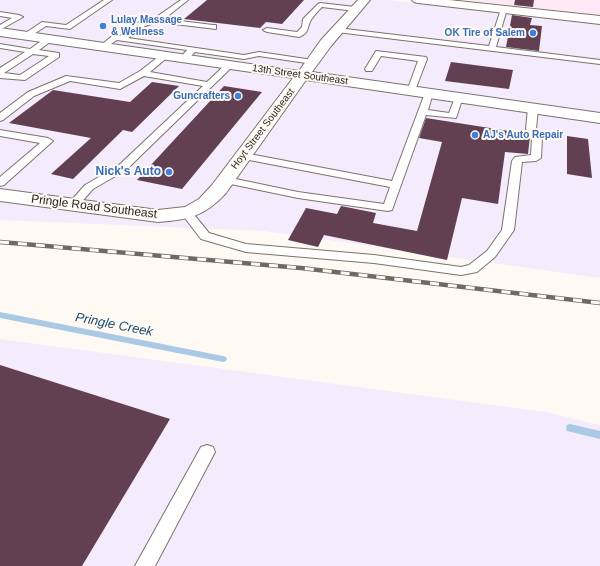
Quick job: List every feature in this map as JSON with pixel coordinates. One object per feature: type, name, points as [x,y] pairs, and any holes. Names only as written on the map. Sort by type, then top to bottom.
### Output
[{"type":"main road","points":[[418,0],[600,20]]},
{"type":"main road","name":"Hoyt Street Southeast","points":[[187,213],[199,209],[208,202],[337,30],[360,5]]},
{"type":"main road","name":"13th Street Southeast","points":[[13,34],[165,56],[189,54],[230,65],[600,118]]},
{"type":"main road","name":"Pringle Road Southeast","points":[[0,195],[158,216],[176,216],[187,213]]},
{"type":"lane","points":[[0,44],[13,34],[45,24],[67,27],[109,0]]},
{"type":"lane","points":[[158,20],[185,0]]},
{"type":"lane","points":[[267,30],[299,35],[306,27],[306,21],[320,5],[360,5]]},
{"type":"lane","points":[[492,49],[504,10]]},
{"type":"lane","points":[[0,14],[19,16],[0,28]]},
{"type":"lane","points":[[121,38],[142,24],[158,20],[213,28]]},
{"type":"lane","points":[[337,30],[600,62]]},
{"type":"lane","points":[[103,47],[115,38],[121,38],[189,54],[244,57],[259,54],[313,62]]},
{"type":"lane","points":[[0,73],[50,39]]},
{"type":"lane","points":[[0,44],[56,55],[22,78],[0,73]]},
{"type":"lane","points":[[369,69],[379,53],[423,59],[411,90]]},
{"type":"lane","points":[[0,118],[31,94],[69,78],[120,86],[143,73],[165,56]]},
{"type":"lane","points":[[73,205],[89,187],[122,168],[230,65]]},
{"type":"lane","points":[[143,73],[210,85]]},
{"type":"lane","points":[[226,180],[298,194],[388,208],[429,93]]},
{"type":"lane","points":[[423,112],[453,116],[459,97]]},
{"type":"lane","points":[[187,213],[205,236],[246,248],[374,259],[461,270],[473,269],[491,254],[508,230],[517,161],[519,159],[536,158],[538,137],[531,129],[533,108]]},
{"type":"lane","points":[[0,133],[48,141],[0,183]]},
{"type":"lane","points":[[244,156],[396,185]]},
{"type":"lane","points":[[145,566],[207,452]]},
{"type":"shaded area","points":[[0,0],[389,0],[600,24],[600,278],[264,231],[0,220]]},
{"type":"shaded area","points":[[466,0],[600,0],[600,15],[582,13]]},
{"type":"shaded area","points":[[0,339],[545,412],[600,425],[600,566],[0,566]]},
{"type":"building","points":[[207,0],[304,0],[282,24],[266,22],[260,28],[184,19]]},
{"type":"building","points":[[515,0],[534,0],[533,7],[514,5]]},
{"type":"building","points":[[512,15],[532,18],[530,25],[542,26],[539,51],[506,47]]},
{"type":"building","points":[[451,62],[513,70],[509,89],[445,81]]},
{"type":"building","points":[[152,82],[179,86],[132,132],[123,130],[73,179],[51,174],[91,138],[9,123],[53,90],[130,102]]},
{"type":"building","points":[[224,86],[262,92],[182,189],[137,180]]},
{"type":"building","points":[[426,118],[528,134],[530,136],[528,154],[505,152],[498,204],[462,198],[447,260],[324,235],[318,247],[288,240],[306,208],[337,214],[341,206],[376,213],[373,223],[417,231],[442,142],[419,138]]},
{"type":"building","points":[[567,136],[588,139],[592,178],[567,174]]},
{"type":"building","points":[[0,365],[170,419],[82,566],[0,566]]},
{"type":"waterway","name":"Pringle Creek","points":[[0,315],[223,359]]},
{"type":"waterway","name":"Pringle Creek","points":[[570,428],[600,435]]},
{"type":"railway","points":[[0,242],[301,268],[600,303]]},
{"type":"place","name":"Lulay Massage & Wellness","points":[[103,26]]},
{"type":"place","name":"OK Tire of Salem","points":[[533,33]]},
{"type":"place","name":"Guncrafters","points":[[238,96]]},
{"type":"place","name":"AJ's Auto Repair","points":[[475,135]]},
{"type":"place","name":"Nick's Auto","points":[[169,172]]}]
